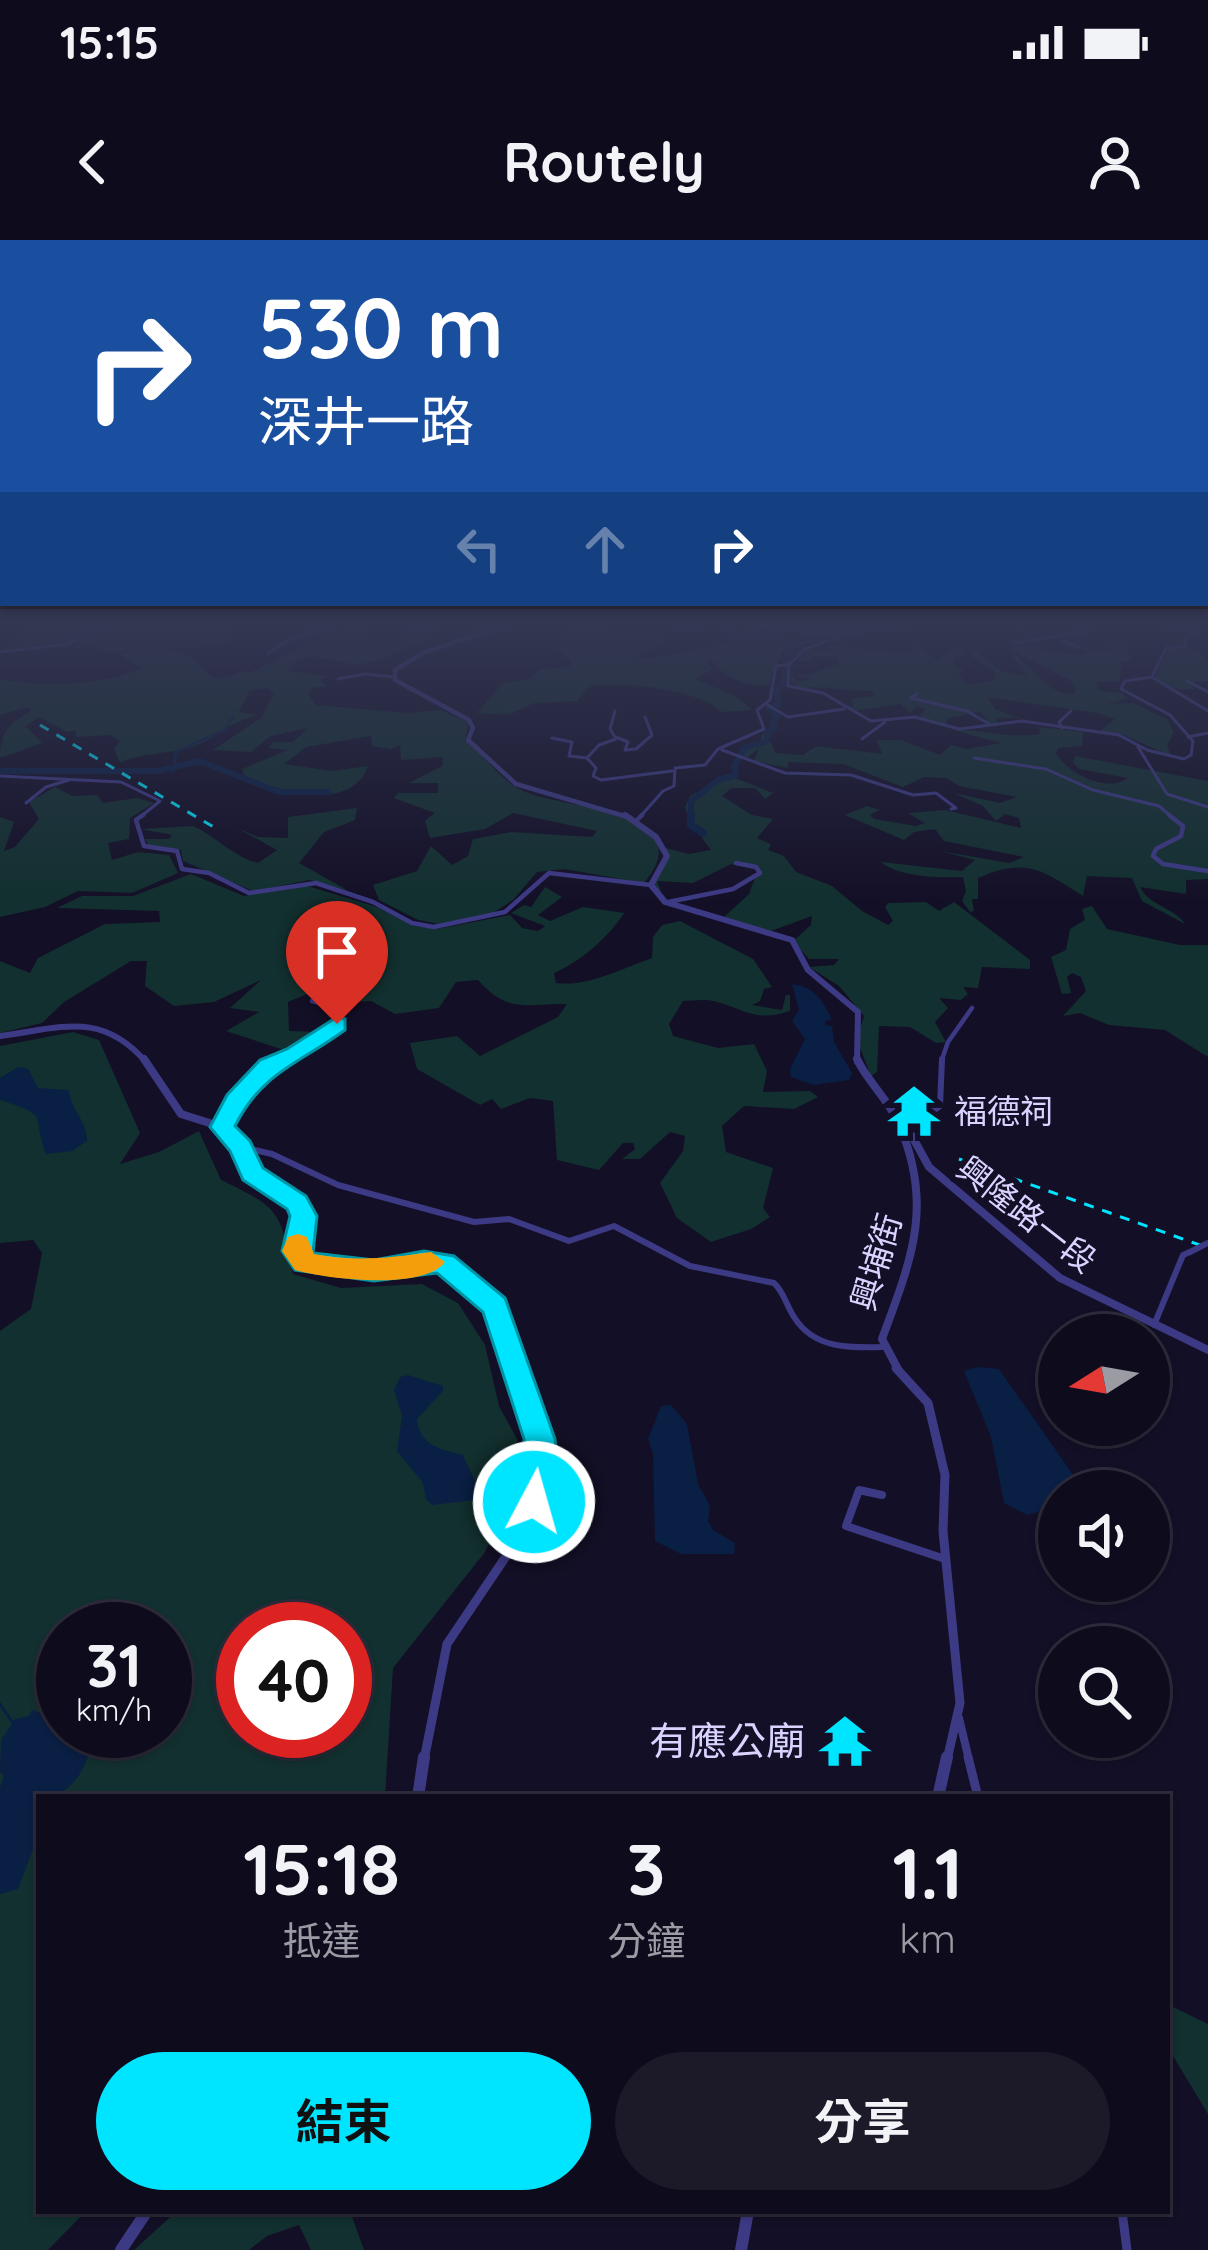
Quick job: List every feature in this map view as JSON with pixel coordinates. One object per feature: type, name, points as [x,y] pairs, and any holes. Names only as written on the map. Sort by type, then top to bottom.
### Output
[{"type":"street","points":[[462,716],[473,728],[468,740],[483,748],[491,765],[512,782],[637,820],[658,836],[667,856],[651,885]]},
{"type":"street","points":[[614,716],[610,729],[628,742],[627,752],[652,735],[645,717]]},
{"type":"street","points":[[552,738],[572,742],[569,756],[587,758],[596,768],[593,776],[601,780],[704,764],[718,748],[764,729],[759,716]]},
{"type":"street","points":[[858,716],[871,722],[915,717],[959,729],[1022,721],[1114,734],[1184,759],[1191,755],[1193,741],[1171,716]]},
{"type":"street","points":[[975,716],[992,726]]},
{"type":"street","points":[[1062,728],[1059,722],[1066,716]]},
{"type":"street","points":[[862,739],[887,719]]},
{"type":"street","points":[[1188,737],[1208,733]]},
{"type":"street","points":[[587,758],[598,745],[616,737]]},
{"type":"street","points":[[1137,746],[1166,793],[1208,807]]},
{"type":"street","points":[[718,748],[785,773],[851,775],[913,795],[936,793],[956,808],[951,809]]},
{"type":"street","points":[[974,758],[1046,769],[1087,788],[1159,806],[1180,820],[1183,831],[1153,856],[1163,864],[1208,871]]},
{"type":"street","points":[[637,820],[663,791],[674,786],[672,771]]},
{"type":"street","points":[[0,776],[121,782],[160,801],[136,820],[139,835],[148,849],[177,851],[185,871],[209,873],[249,893],[316,883],[424,926],[447,926],[505,912],[528,887],[555,872],[623,885],[651,885]]},
{"type":"street","points":[[26,802],[46,787],[71,778]]},
{"type":"street","points":[[651,885],[665,902],[733,889],[760,873],[756,867],[736,863]]},
{"type":"street","name":"興埔街","points":[[665,902],[792,940],[808,970],[858,1012],[857,1062],[903,1128],[921,1216],[912,1260],[884,1322],[883,1347],[928,1402],[945,1475],[943,1531],[959,1661],[958,1714],[939,1794]]},
{"type":"street","points":[[222,1127],[235,1101],[268,1065],[337,1029],[331,1006],[312,1000]]},
{"type":"street","points":[[903,1128],[940,1106],[939,1073],[948,1041],[970,1019],[972,1008]]},
{"type":"street","points":[[0,1036],[63,1025],[102,1027],[142,1055],[181,1114],[222,1127],[241,1147],[252,1173],[297,1202],[304,1216],[296,1251],[305,1262],[374,1270],[424,1261],[445,1264],[495,1306],[541,1458],[534,1502],[515,1544],[446,1644],[418,1794]]},
{"type":"street","name":"興隆路一段","points":[[903,1128],[929,1168],[1060,1278],[1132,1314]]},
{"type":"street","points":[[904,1142],[915,1140]]},
{"type":"street","points":[[241,1147],[272,1154],[338,1185],[474,1222],[508,1219],[568,1241],[614,1226],[653,1254],[712,1274],[780,1287],[800,1330],[837,1349],[883,1347]]},
{"type":"street","points":[[1159,1314],[1184,1256],[1208,1243]]},
{"type":"street","name":"興隆路一段","points":[[1170,1332],[1208,1350]]},
{"type":"street","points":[[882,1495],[859,1490],[846,1526],[948,1560]]},
{"type":"street","points":[[958,1714],[977,1794]]},
{"type":"street","points":[[121,2250],[145,2214]]},
{"type":"street","points":[[742,2250],[748,2214]]},
{"type":"street","points":[[1122,2214],[1126,2250]]},
{"type":"green space","points":[[24,716],[256,716],[188,748],[120,763],[114,749],[120,741],[110,735],[76,737],[76,730],[67,732],[39,717],[26,726],[42,743],[0,758],[7,729]]},
{"type":"green space","points":[[453,716],[469,723],[465,740],[509,782],[528,793],[597,809],[643,827],[656,841],[658,859],[644,883],[564,869],[537,872],[513,900],[493,913],[438,924],[418,920],[379,900],[373,885],[417,871],[431,846],[452,865],[468,856],[473,839],[511,832],[592,837],[597,831],[513,813],[485,829],[430,838],[425,821],[435,813],[394,798],[398,793],[438,793],[438,783],[409,783],[442,766],[443,757],[401,760],[400,745],[391,749],[372,746],[371,736],[306,747],[284,764],[332,771],[368,766],[346,790],[295,792],[245,778],[242,769],[288,750],[269,748],[273,742],[293,742],[308,728],[271,736],[251,752],[213,750],[261,718]]},
{"type":"green space","points":[[919,716],[960,716],[948,718],[945,725]]},
{"type":"green space","points":[[984,716],[1019,718],[997,718],[997,724],[989,724]]},
{"type":"green space","points":[[1105,716],[1159,716],[1168,720],[1174,733],[1167,745],[1171,756],[1124,735],[1100,731],[1115,719]]},
{"type":"green space","points":[[1039,727],[1083,732],[1082,746],[1058,748],[1056,754],[1089,780],[1110,784],[1128,778],[1079,769],[1073,763],[1075,756],[1208,781],[1208,879],[1186,880],[1186,894],[1140,887],[1185,924],[1142,901],[1132,878],[1087,876],[1083,896],[1044,873],[1022,868],[978,878],[978,899],[972,899],[974,911],[970,912],[962,901],[963,877],[908,874],[881,862],[962,871],[975,860],[940,851],[1009,863],[1024,857],[944,841],[935,829],[914,832],[904,840],[845,815],[867,806],[879,810],[870,815],[874,819],[916,826],[925,823],[908,813],[945,810],[1021,828],[1019,818],[1005,814],[996,821],[983,806],[954,793],[1000,803],[1017,797],[959,786],[946,778],[924,777],[903,787],[843,764],[788,762],[788,768],[754,761],[759,748],[747,758],[741,753],[747,744],[759,743],[762,734],[775,729],[769,738],[775,753],[803,755],[816,746],[882,754],[877,740],[901,740],[940,755],[951,745],[967,749],[1001,743],[953,730],[1028,735],[1040,734]]},
{"type":"green space","points":[[730,776],[773,793],[765,799],[755,788],[731,788],[722,796],[752,815],[773,819],[757,838],[771,844],[768,850],[784,856],[796,872],[832,886],[888,925],[893,921],[885,907],[888,903],[926,902],[939,911],[954,902],[1030,960],[1030,969],[982,967],[978,988],[963,987],[968,994],[961,1000],[939,998],[948,1008],[935,1022],[946,1042],[936,1043],[910,1027],[879,1026],[877,1072],[871,1076],[857,1040],[864,1016],[839,986],[809,967],[834,965],[839,959],[809,959],[793,941],[811,925],[812,916],[771,931],[724,917],[749,894],[758,870],[731,864],[693,883],[657,881],[665,902],[648,886],[662,869],[665,848],[689,854],[711,850],[685,807],[690,796]]},
{"type":"green space","points":[[55,787],[72,796],[97,795],[103,803],[137,798],[154,803],[130,818],[129,839],[108,843],[112,860],[138,852],[169,855],[178,873],[132,893],[78,891],[45,907],[0,917],[0,817],[14,822],[4,851],[15,847],[39,819],[29,802]]},
{"type":"green space","points":[[357,808],[355,820],[324,832],[299,863],[349,891],[310,880],[253,891],[183,861],[181,850],[149,846],[145,839],[172,835],[141,829],[193,826],[258,863],[277,850],[237,828],[258,837],[288,838],[288,817]]},
{"type":"green space","points":[[191,874],[244,896],[304,885],[377,907],[415,926],[437,929],[510,915],[522,928],[538,931],[545,926],[511,913],[524,905],[531,907],[545,887],[562,897],[538,915],[550,921],[583,907],[624,913],[593,948],[554,973],[556,983],[592,980],[652,958],[653,937],[662,925],[680,921],[753,959],[772,987],[764,989],[760,1001],[752,1005],[782,1010],[790,995],[790,1011],[758,1015],[713,1001],[683,1001],[669,1024],[673,1036],[718,1048],[754,1044],[767,1071],[763,1092],[810,1091],[818,1097],[794,1109],[744,1106],[722,1126],[726,1152],[773,1168],[763,1208],[770,1217],[751,1229],[711,1242],[677,1218],[660,1183],[683,1151],[685,1136],[670,1132],[640,1159],[622,1159],[635,1149],[633,1143],[623,1143],[599,1170],[557,1160],[553,1101],[530,1098],[501,1109],[492,1099],[480,1105],[417,1069],[410,1043],[457,1036],[480,1056],[558,1017],[567,1004],[509,1003],[478,980],[456,982],[439,1008],[395,1014],[371,1001],[327,1004],[319,989],[288,1002],[289,1031],[321,1032],[287,1051],[226,1031],[259,1012],[230,1008],[261,980],[214,1002],[174,1006],[145,986],[147,961],[131,961],[64,1002],[42,1023],[0,1033],[0,961],[30,973],[38,958],[105,924],[160,922],[159,911],[57,908],[82,896],[133,896]]},
{"type":"green space","points":[[1092,906],[1107,929],[1180,945],[1208,945],[1208,1057],[1165,1030],[1109,1025],[1080,1013],[1063,1016],[1086,991],[1081,977],[1072,973],[1067,977],[1071,993],[1062,994],[1051,957],[1066,950],[1070,929],[1085,920],[1082,909]]},
{"type":"green space","points":[[73,1032],[99,1040],[140,1133],[120,1164],[159,1152],[199,1131],[221,1180],[274,1214],[293,1274],[341,1288],[422,1284],[458,1303],[485,1345],[499,1406],[517,1439],[522,1477],[485,1552],[393,1668],[385,1794],[36,1794],[36,2214],[83,2214],[48,2250],[0,2250],[0,1331],[31,1309],[42,1253],[33,1240],[0,1243],[0,1046]]},
{"type":"green space","points":[[1170,2005],[1208,2024],[1208,2114],[1170,2051]]},
{"type":"green space","points":[[174,2214],[351,2214],[364,2250],[311,2250],[299,2225],[267,2236],[249,2250],[134,2250]]},
{"type":"water","points":[[792,984],[812,992],[825,1007],[832,1020],[825,1021],[826,1025],[832,1026],[834,1042],[852,1073],[849,1080],[813,1085],[791,1077],[790,1069],[805,1039],[792,1021],[799,1010]]},
{"type":"water","points":[[18,1067],[28,1069],[38,1088],[69,1090],[87,1141],[72,1151],[46,1154],[34,1114],[0,1100],[0,1078]]},
{"type":"water","points":[[999,1369],[1038,1425],[1038,1446],[1053,1446],[1070,1470],[1038,1470],[1038,1512],[1027,1515],[1004,1503],[991,1437],[964,1371]]},
{"type":"water","points":[[400,1377],[443,1386],[417,1419],[419,1428],[432,1445],[463,1455],[477,1486],[473,1500],[432,1505],[423,1483],[397,1451],[402,1416],[394,1390]]},
{"type":"water","points":[[671,1405],[687,1424],[698,1484],[710,1506],[708,1521],[713,1530],[735,1543],[734,1554],[681,1554],[655,1541],[653,1453],[648,1439],[661,1406]]},
{"type":"water","points":[[36,1711],[36,1758],[87,1758],[71,1786],[57,1794],[36,1794],[36,1841],[18,1889],[0,1894],[1,1740],[15,1719]]},
{"type":"waterway","points":[[703,833],[691,825],[691,801],[718,780],[736,775],[734,767],[744,748],[767,741],[777,716]]},
{"type":"waterway","points":[[173,772],[176,752],[226,729],[233,717]]},
{"type":"waterway","points":[[0,771],[159,771],[199,761],[279,792],[328,792]]},
{"type":"waterway","points":[[0,1704],[13,1723]]},
{"type":"railway","points":[[40,725],[217,829]]},
{"type":"railway","points":[[959,1159],[1208,1248]]},
{"type":"slow traffic","points":[[298,1244],[298,1258],[335,1269],[374,1270],[431,1262]]},
{"type":"place","name":"福德祠","points":[[914,1111]]},
{"type":"place","name":"有應公廟","points":[[845,1741]]},
{"type":"route","points":[[337,1024],[337,1029],[296,1054],[268,1065],[235,1101],[222,1127],[241,1147],[252,1173],[297,1202],[304,1216],[298,1258],[335,1269],[374,1270],[424,1261],[445,1264],[495,1306],[539,1439],[534,1502]]}]
